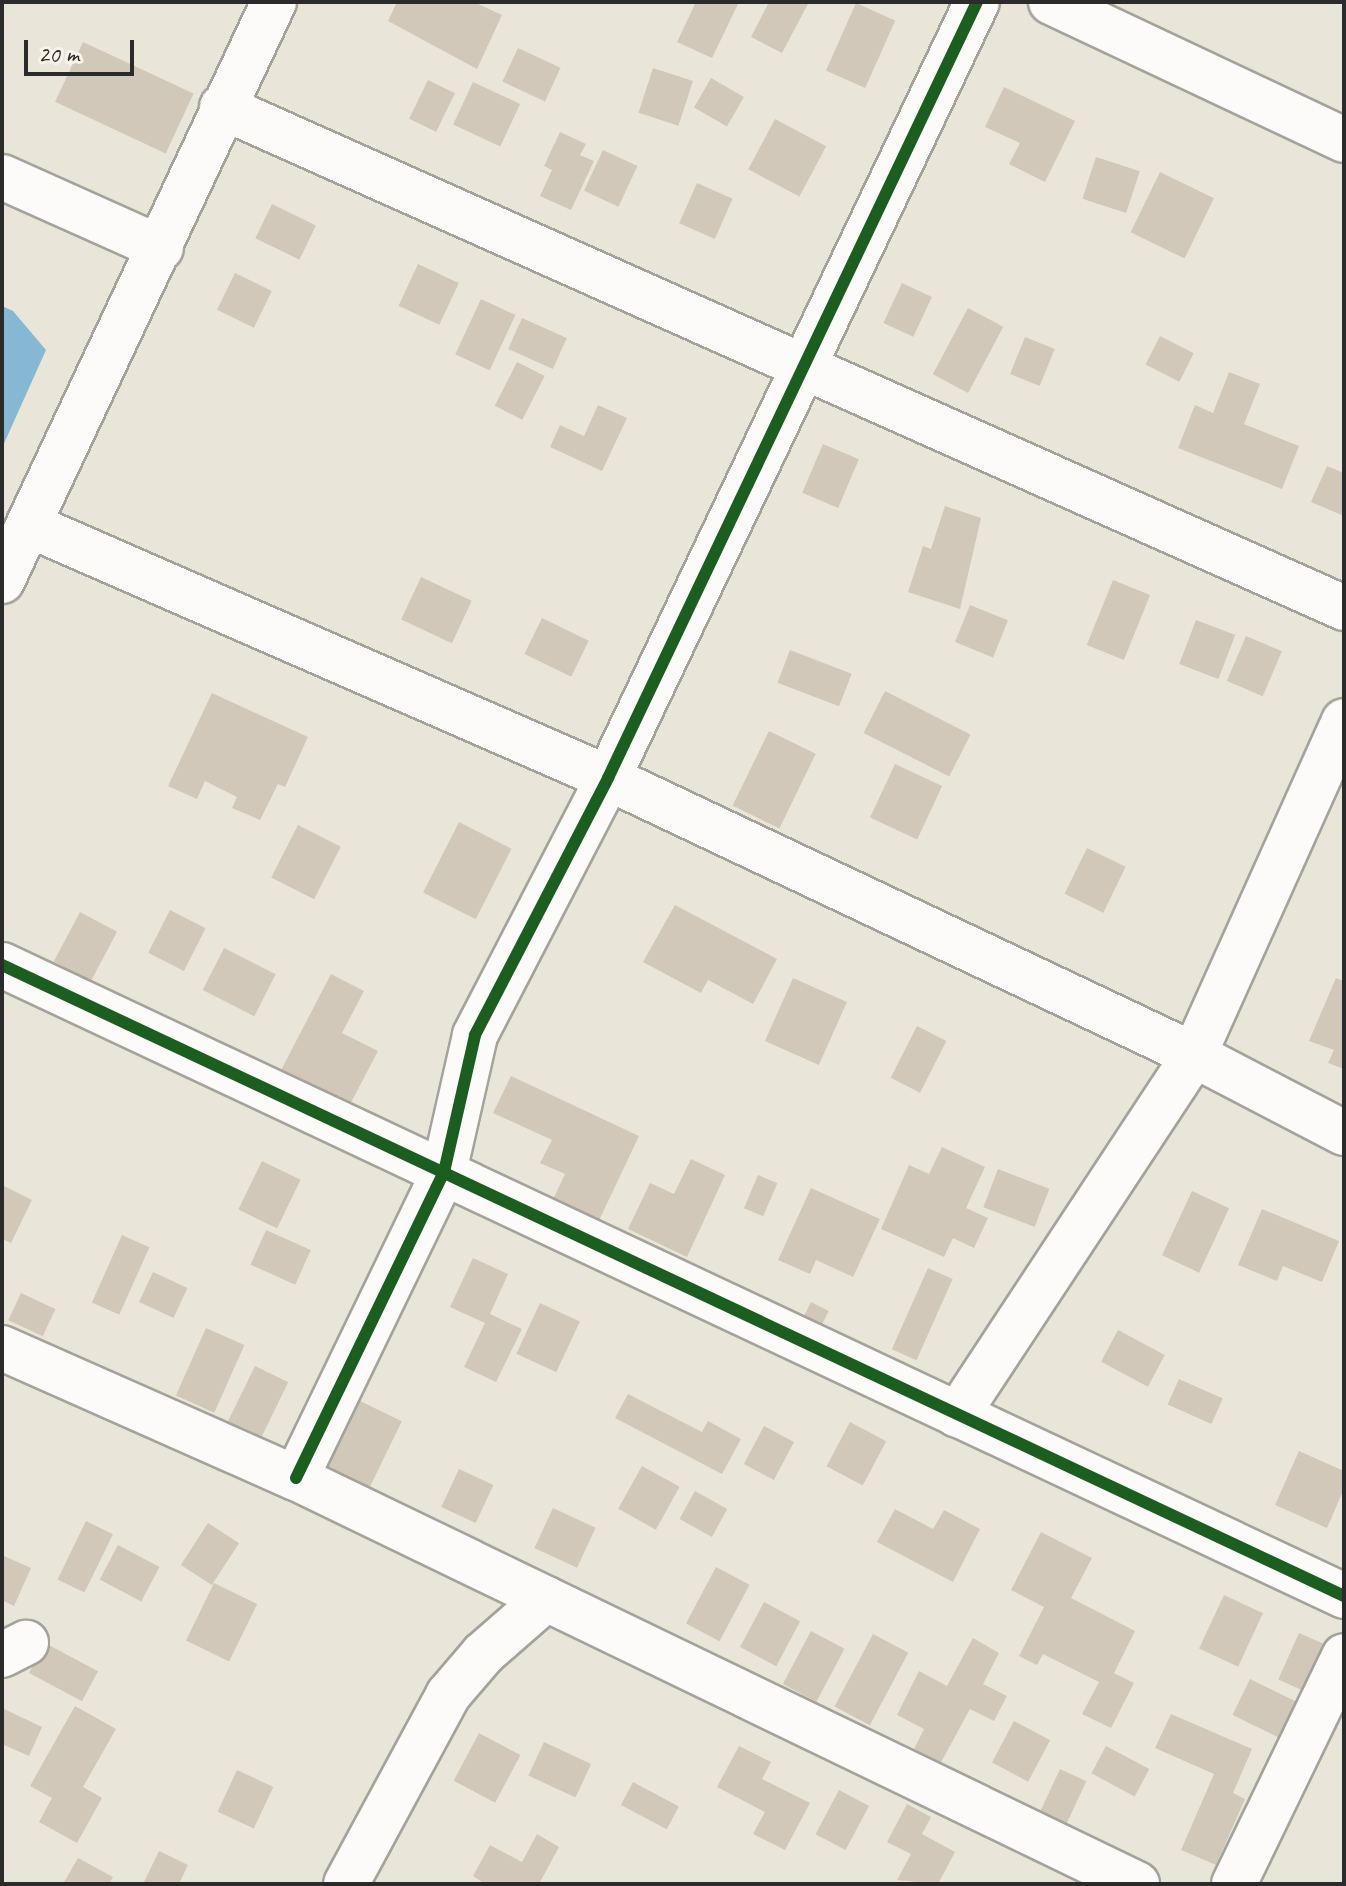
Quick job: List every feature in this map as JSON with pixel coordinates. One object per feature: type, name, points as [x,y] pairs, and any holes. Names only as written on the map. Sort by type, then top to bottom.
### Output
[{"type":"street","points":[[2,581],[161,248],[222,107],[274,2]]},
{"type":"street","points":[[296,1478],[444,1172],[475,1035],[608,778],[977,2]]},
{"type":"street","points":[[1051,2],[1344,140]]},
{"type":"street","points":[[222,107],[1344,608]]},
{"type":"street","points":[[2,177],[161,248]]},
{"type":"street","points":[[29,525],[608,778],[1194,1055],[1344,1133]]},
{"type":"street","points":[[957,1415],[1194,1055],[1344,721]]},
{"type":"street","points":[[2,965],[1344,1596]]},
{"type":"street","points":[[2,1348],[296,1478],[1137,1884]]},
{"type":"street","points":[[346,1884],[448,1695],[483,1654],[546,1599]]},
{"type":"street","points":[[1234,1884],[1344,1656]]},
{"type":"water","points":[[2,306],[13,311],[46,350],[2,448]]},
{"type":"building","points":[[397,2],[474,2],[502,15],[477,69],[388,21]]},
{"type":"building","points":[[696,2],[739,2],[712,58],[677,42]]},
{"type":"building","points":[[769,2],[809,2],[782,53],[751,37]]},
{"type":"building","points":[[856,3],[895,20],[865,88],[826,71]]},
{"type":"building","points":[[83,42],[194,94],[166,153],[55,102]]},
{"type":"building","points":[[518,48],[561,68],[545,101],[502,82]]},
{"type":"building","points":[[653,68],[693,81],[678,126],[638,113]]},
{"type":"building","points":[[711,78],[744,97],[727,126],[694,107]]},
{"type":"building","points":[[428,80],[455,93],[436,132],[409,119]]},
{"type":"building","points":[[473,82],[520,104],[500,147],[453,125]]},
{"type":"building","points":[[1004,87],[1075,121],[1045,182],[1009,164],[1020,143],[985,127]]},
{"type":"building","points":[[775,119],[826,146],[799,197],[748,169]]},
{"type":"building","points":[[560,132],[586,144],[580,155],[594,161],[571,210],[540,196],[552,170],[544,166]]},
{"type":"building","points":[[603,150],[637,166],[618,207],[584,191]]},
{"type":"building","points":[[1096,157],[1140,171],[1126,213],[1082,199]]},
{"type":"building","points":[[1160,172],[1214,198],[1185,259],[1131,232]]},
{"type":"building","points":[[697,183],[733,199],[715,239],[679,223]]},
{"type":"building","points":[[272,204],[316,225],[299,260],[255,238]]},
{"type":"building","points":[[418,264],[459,283],[439,325],[399,306]]},
{"type":"building","points":[[235,273],[272,291],[254,328],[217,310]]},
{"type":"building","points":[[902,283],[932,297],[913,337],[883,323]]},
{"type":"building","points":[[481,299],[515,315],[490,370],[455,354]]},
{"type":"building","points":[[968,308],[1003,327],[968,393],[933,374]]},
{"type":"building","points":[[522,318],[567,338],[553,369],[508,349]]},
{"type":"building","points":[[1160,336],[1194,353],[1179,382],[1145,365]]},
{"type":"building","points":[[1025,337],[1055,349],[1040,386],[1010,374]]},
{"type":"building","points":[[517,362],[545,376],[522,420],[495,406]]},
{"type":"building","points":[[1229,372],[1260,384],[1244,424],[1299,446],[1282,489],[1178,448],[1195,405],[1213,413]]},
{"type":"building","points":[[598,405],[627,418],[602,471],[550,447],[560,425],[584,436]]},
{"type":"building","points":[[823,444],[859,459],[838,508],[802,493]]},
{"type":"building","points":[[1327,466],[1344,473],[1344,516],[1311,502]]},
{"type":"building","points":[[945,506],[981,518],[960,609],[908,592],[923,546],[931,549]]},
{"type":"building","points":[[421,577],[472,601],[452,643],[401,620]]},
{"type":"building","points":[[1113,580],[1150,595],[1124,660],[1087,645]]},
{"type":"building","points":[[970,605],[1008,620],[993,657],[955,642]]},
{"type":"building","points":[[542,618],[589,641],[571,677],[524,654]]},
{"type":"building","points":[[1196,620],[1235,635],[1218,679],[1179,664]]},
{"type":"building","points":[[1246,636],[1282,651],[1263,696],[1227,681]]},
{"type":"building","points":[[790,650],[852,674],[839,706],[777,683]]},
{"type":"building","points":[[885,691],[971,735],[949,776],[864,733]]},
{"type":"building","points":[[212,693],[308,737],[285,787],[278,784],[260,820],[232,808],[237,797],[205,781],[197,799],[168,786]]},
{"type":"building","points":[[769,731],[816,754],[779,828],[733,806]]},
{"type":"building","points":[[895,764],[942,786],[917,839],[870,817]]},
{"type":"building","points":[[459,822],[512,849],[476,919],[423,892]]},
{"type":"building","points":[[298,825],[341,847],[314,899],[271,878]]},
{"type":"building","points":[[1087,848],[1126,867],[1103,913],[1065,894]]},
{"type":"building","points":[[675,905],[777,959],[753,1004],[708,980],[701,993],[643,962]]},
{"type":"building","points":[[170,910],[206,928],[184,971],[148,953]]},
{"type":"building","points":[[80,912],[117,932],[91,981],[54,961]]},
{"type":"building","points":[[224,948],[276,974],[254,1016],[203,990]]},
{"type":"building","points":[[331,974],[364,991],[342,1033],[378,1051],[344,1116],[279,1074]]},
{"type":"building","points":[[793,978],[847,1002],[819,1065],[765,1041]]},
{"type":"building","points":[[1336,978],[1344,981],[1344,1069],[1328,1063],[1334,1050],[1309,1041]]},
{"type":"building","points":[[917,1026],[946,1041],[920,1093],[891,1078]]},
{"type":"building","points":[[511,1076],[639,1136],[594,1231],[548,1210],[565,1174],[540,1163],[552,1140],[493,1113]]},
{"type":"building","points":[[942,1147],[985,1167],[966,1208],[988,1218],[974,1248],[953,1238],[944,1257],[881,1229],[909,1165],[929,1174]]},
{"type":"building","points":[[691,1159],[725,1175],[687,1257],[628,1229],[650,1183],[674,1194]]},
{"type":"building","points":[[262,1161],[301,1180],[277,1228],[238,1210]]},
{"type":"building","points":[[998,1169],[1049,1189],[1035,1227],[983,1207]]},
{"type":"building","points":[[758,1175],[777,1183],[763,1216],[744,1208]]},
{"type":"building","points":[[2,1185],[32,1200],[11,1243],[2,1239]]},
{"type":"building","points":[[811,1188],[880,1219],[853,1277],[816,1260],[810,1274],[778,1260]]},
{"type":"building","points":[[1192,1191],[1229,1208],[1199,1273],[1162,1255]]},
{"type":"building","points":[[1262,1209],[1339,1241],[1322,1282],[1283,1266],[1277,1281],[1238,1265]]},
{"type":"building","points":[[266,1230],[311,1250],[295,1285],[251,1265]]},
{"type":"building","points":[[122,1235],[149,1247],[119,1315],[92,1303]]},
{"type":"building","points":[[473,1258],[508,1274],[490,1314],[522,1329],[496,1382],[464,1367],[485,1323],[450,1307]]},
{"type":"building","points":[[928,1268],[953,1279],[916,1360],[892,1349]]},
{"type":"building","points":[[153,1272],[187,1288],[173,1318],[139,1302]]},
{"type":"building","points":[[21,1293],[55,1309],[43,1336],[8,1320]]},
{"type":"building","points":[[811,1302],[829,1311],[816,1336],[798,1327]]},
{"type":"building","points":[[540,1303],[580,1322],[556,1372],[516,1354]]},
{"type":"building","points":[[206,1328],[244,1345],[214,1413],[176,1396]]},
{"type":"building","points":[[1118,1330],[1165,1355],[1148,1387],[1101,1362]]},
{"type":"building","points":[[255,1366],[288,1382],[258,1443],[225,1427]]},
{"type":"building","points":[[1179,1379],[1223,1399],[1211,1424],[1168,1405]]},
{"type":"building","points":[[628,1394],[702,1432],[708,1421],[741,1439],[722,1474],[615,1418]]},
{"type":"building","points":[[356,1399],[402,1421],[361,1506],[315,1483]]},
{"type":"building","points":[[850,1422],[886,1441],[863,1485],[827,1466]]},
{"type":"building","points":[[764,1426],[794,1442],[774,1480],[744,1464]]},
{"type":"building","points":[[1299,1451],[1344,1471],[1344,1489],[1327,1528],[1275,1505]]},
{"type":"building","points":[[642,1466],[680,1487],[656,1530],[618,1509]]},
{"type":"building","points":[[459,1469],[493,1485],[476,1523],[441,1507]]},
{"type":"building","points":[[695,1491],[727,1509],[712,1537],[679,1519]]},
{"type":"building","points":[[553,1508],[596,1528],[577,1568],[534,1548]]},
{"type":"building","points":[[895,1509],[933,1529],[944,1510],[980,1529],[953,1582],[877,1542]]},
{"type":"building","points":[[86,1521],[113,1534],[84,1593],[58,1579]]},
{"type":"building","points":[[208,1523],[239,1543],[212,1585],[181,1565]]},
{"type":"building","points":[[1041,1532],[1092,1558],[1071,1598],[1135,1631],[1114,1673],[1134,1683],[1111,1728],[1082,1714],[1099,1682],[1043,1654],[1037,1665],[1019,1656],[1044,1607],[1011,1590]]},
{"type":"building","points":[[118,1545],[159,1567],[141,1602],[100,1579]]},
{"type":"building","points":[[2,1555],[31,1568],[14,1606],[2,1600]]},
{"type":"building","points":[[716,1567],[750,1585],[720,1641],[686,1624]]},
{"type":"building","points":[[214,1583],[257,1604],[229,1662],[186,1641]]},
{"type":"building","points":[[1224,1595],[1263,1613],[1238,1667],[1199,1648]]},
{"type":"building","points":[[764,1602],[800,1621],[776,1666],[740,1647]]},
{"type":"building","points":[[811,1631],[845,1649],[816,1702],[783,1684]]},
{"type":"building","points":[[1299,1633],[1335,1649],[1314,1695],[1278,1680]]},
{"type":"building","points":[[873,1634],[908,1653],[870,1725],[835,1706]]},
{"type":"building","points":[[973,1638],[999,1653],[983,1684],[1007,1696],[994,1721],[970,1709],[939,1766],[912,1753],[924,1729],[897,1715],[919,1671],[947,1686]]},
{"type":"building","points":[[45,1643],[98,1671],[82,1701],[29,1673]]},
{"type":"building","points":[[1250,1679],[1302,1704],[1285,1740],[1232,1715]]},
{"type":"building","points":[[75,1706],[116,1729],[83,1787],[102,1798],[77,1843],[39,1822],[52,1798],[30,1786]]},
{"type":"building","points":[[2,1708],[42,1727],[29,1756],[2,1744]]},
{"type":"building","points":[[1171,1714],[1252,1749],[1233,1793],[1245,1799],[1216,1865],[1181,1850],[1214,1774],[1155,1748]]},
{"type":"building","points":[[1014,1721],[1050,1740],[1028,1782],[992,1762]]},
{"type":"building","points":[[479,1733],[520,1755],[495,1803],[454,1781]]},
{"type":"building","points":[[544,1742],[591,1764],[575,1798],[528,1776]]},
{"type":"building","points":[[739,1746],[771,1762],[762,1779],[810,1803],[785,1850],[753,1834],[765,1812],[717,1787]]},
{"type":"building","points":[[1106,1746],[1149,1769],[1135,1796],[1091,1773]]},
{"type":"building","points":[[1060,1769],[1086,1781],[1066,1825],[1040,1813]]},
{"type":"building","points":[[237,1770],[273,1787],[254,1829],[218,1812]]},
{"type":"building","points":[[633,1782],[679,1806],[667,1829],[621,1805]]},
{"type":"building","points":[[839,1790],[869,1806],[846,1850],[816,1834]]},
{"type":"building","points":[[907,1804],[931,1817],[922,1834],[955,1852],[938,1884],[897,1880],[911,1854],[887,1842]]},
{"type":"building","points":[[537,1834],[559,1847],[539,1884],[485,1884],[473,1876],[490,1845],[522,1862]]},
{"type":"building","points":[[159,1851],[188,1865],[179,1884],[143,1884]]},
{"type":"building","points":[[78,1858],[113,1877],[109,1884],[63,1884]]},
{"type":"cycle path","points":[[296,1478],[444,1172],[475,1035],[608,778],[977,2]]},
{"type":"cycle path","points":[[2,965],[1344,1596]]}]
